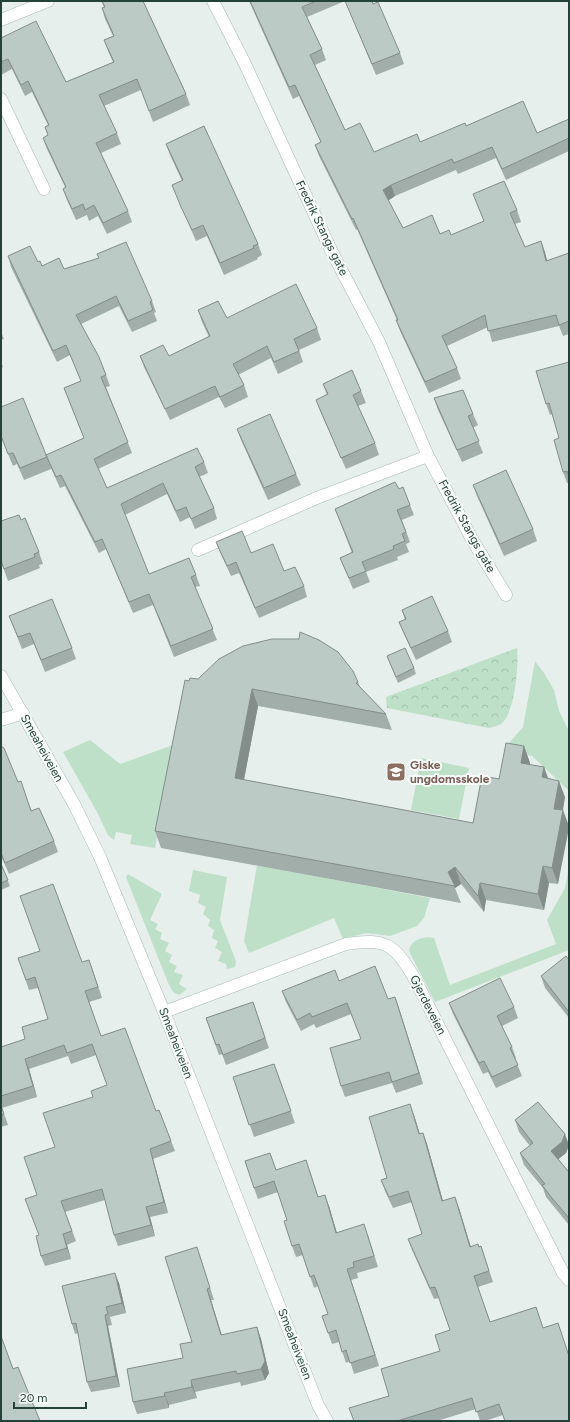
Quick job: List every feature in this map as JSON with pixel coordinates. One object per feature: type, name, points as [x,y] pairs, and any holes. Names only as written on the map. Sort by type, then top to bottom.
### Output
[{"type":"street","points":[[1,20],[48,1]]},
{"type":"street","name":"Fredrik Stangs gate","points":[[213,1],[245,64],[331,250],[379,342],[428,456],[474,541],[506,595]]},
{"type":"street","points":[[1,99],[44,189]]},
{"type":"street","points":[[198,550],[319,497],[428,456]]},
{"type":"street","name":"Smeaheiveien","points":[[1,676],[74,804],[100,857],[164,1012],[316,1398],[327,1421]]},
{"type":"street","points":[[1,720],[22,713]]},
{"type":"street","name":"Gjerdeveien","points":[[164,1012],[346,944],[364,941],[379,942],[392,947],[403,959],[415,979],[563,1273],[569,1280]]},
{"type":"green space","points":[[517,648],[517,676],[513,700],[506,719],[500,725],[489,728],[387,708],[386,697]]},
{"type":"green space","points":[[535,661],[554,690],[559,711],[569,731],[569,791],[532,756],[503,750],[523,727]]},
{"type":"green space","points":[[90,740],[120,764],[173,745],[155,848],[130,844],[132,835],[116,832],[114,840],[108,835],[97,812],[63,752]]},
{"type":"green space","points":[[421,758],[469,768],[459,819],[411,810]]},
{"type":"green space","points":[[257,865],[430,898],[424,918],[417,926],[390,936],[366,933],[343,939],[334,918],[249,953],[244,941]]},
{"type":"green space","points":[[569,866],[569,950],[435,1002],[409,951],[412,944],[418,939],[426,937],[434,938],[450,985],[556,944],[547,920],[565,888]]},
{"type":"green space","points":[[193,870],[227,877],[220,920],[236,961],[235,967],[227,969],[226,964],[218,961],[222,952],[215,948],[218,941],[212,938],[214,930],[208,926],[210,920],[203,914],[206,907],[198,903],[200,895],[189,891]]},
{"type":"green space","points":[[128,874],[162,894],[150,920],[158,924],[155,929],[162,933],[160,939],[169,943],[165,951],[172,955],[169,962],[177,966],[174,972],[183,975],[179,984],[187,989],[179,995],[173,992],[169,985],[126,877]]},
{"type":"building","points":[[102,1],[143,1],[186,94],[149,111],[137,79],[99,95],[117,133],[96,143],[128,211],[103,223],[94,205],[85,210],[83,204],[72,209],[63,189],[66,187],[43,138],[48,135],[45,127],[49,125],[28,81],[21,85],[8,59],[1,62],[1,38],[36,21],[66,82],[114,62],[104,40],[114,36],[102,8],[105,7]]},
{"type":"building","points":[[250,1],[316,1],[302,7],[322,49],[310,55],[345,130],[360,123],[374,152],[417,134],[420,142],[465,123],[466,126],[523,101],[537,133],[569,119],[569,138],[502,169],[492,147],[454,163],[452,159],[391,185],[383,190],[403,228],[432,215],[440,234],[449,230],[451,235],[484,221],[473,194],[504,181],[517,210],[510,213],[525,247],[541,241],[546,261],[569,253],[569,321],[559,325],[556,315],[488,331],[485,315],[442,336],[457,368],[425,382],[396,320],[398,320],[353,218],[352,219],[315,145],[321,142],[295,85],[289,87]]},
{"type":"building","points":[[345,1],[372,1],[373,4],[378,2],[400,53],[372,64]]},
{"type":"building","points":[[204,126],[258,244],[253,246],[254,248],[220,263],[203,225],[192,230],[181,207],[172,185],[183,180],[166,144]]},
{"type":"building","points":[[126,242],[152,301],[150,302],[153,310],[128,321],[116,296],[76,315],[99,357],[106,375],[101,377],[128,442],[94,459],[107,488],[197,448],[204,462],[195,467],[214,508],[191,519],[186,507],[176,511],[163,483],[121,504],[149,574],[189,558],[196,575],[191,577],[213,629],[171,646],[149,594],[129,602],[102,539],[95,542],[61,475],[56,477],[46,455],[84,438],[64,388],[81,381],[66,345],[53,351],[8,256],[30,246],[38,262],[40,261],[42,266],[59,258],[64,269],[99,258],[97,254]]},
{"type":"building","points":[[296,284],[317,328],[294,339],[299,351],[274,362],[267,346],[233,364],[244,385],[220,397],[215,386],[165,409],[140,356],[163,345],[169,356],[210,336],[198,310],[218,301],[227,318]]},
{"type":"building","points":[[569,362],[569,477],[567,471],[563,472],[554,440],[559,438],[549,403],[546,404],[536,371]]},
{"type":"building","points":[[352,370],[361,391],[353,395],[375,443],[341,458],[316,400],[328,394],[323,384]]},
{"type":"building","points":[[463,390],[473,414],[468,416],[479,441],[457,450],[434,398]]},
{"type":"building","points":[[23,398],[47,457],[20,468],[13,453],[8,454],[1,436],[1,407]]},
{"type":"building","points":[[270,414],[296,474],[264,488],[237,429]]},
{"type":"building","points":[[506,470],[533,529],[500,544],[473,485]]},
{"type":"building","points":[[395,482],[399,489],[403,487],[410,505],[397,510],[406,532],[402,534],[405,541],[393,546],[394,549],[362,562],[366,571],[349,578],[340,558],[353,552],[335,509]]},
{"type":"building","points":[[19,515],[21,520],[25,518],[39,552],[34,554],[35,557],[4,569],[1,561],[1,521]]},
{"type":"building","points":[[242,531],[251,553],[273,544],[284,571],[295,567],[304,586],[255,608],[236,562],[227,566],[216,542]]},
{"type":"building","points":[[432,596],[448,631],[411,648],[399,622],[406,619],[402,610]]},
{"type":"building","points":[[52,599],[72,648],[41,660],[30,633],[18,637],[9,616]]},
{"type":"building","points":[[300,632],[319,640],[338,652],[353,671],[358,682],[356,683],[386,714],[252,689],[235,778],[473,823],[482,776],[499,779],[506,743],[524,746],[521,763],[544,767],[542,777],[559,781],[554,809],[563,810],[552,868],[543,866],[538,894],[480,883],[478,896],[455,867],[448,872],[455,886],[155,831],[185,680],[189,681],[190,678],[198,679],[219,659],[243,646],[272,639],[299,639]]},
{"type":"building","points":[[405,648],[414,668],[396,677],[387,656]]},
{"type":"building","points":[[1,746],[4,748],[18,782],[21,781],[31,811],[39,808],[54,841],[5,863],[1,853]]},
{"type":"building","points":[[1,864],[8,880],[1,883]]},
{"type":"building","points":[[53,884],[82,962],[89,960],[98,987],[85,991],[101,1036],[125,1028],[156,1111],[159,1110],[171,1141],[150,1149],[164,1202],[146,1207],[151,1225],[114,1235],[102,1189],[61,1201],[72,1231],[63,1234],[67,1248],[41,1256],[36,1236],[39,1235],[25,1199],[37,1195],[24,1157],[55,1147],[43,1113],[93,1097],[91,1091],[107,1085],[92,1044],[67,1053],[64,1045],[25,1059],[33,1086],[1,1096],[1,1047],[25,1039],[22,1027],[48,1019],[35,977],[26,980],[18,958],[40,951],[20,896]]},
{"type":"building","points":[[566,956],[569,960],[569,1012],[541,976]]},
{"type":"building","points":[[375,966],[388,999],[395,997],[419,1073],[392,1082],[389,1072],[341,1086],[330,1048],[361,1039],[347,1003],[312,1017],[310,1013],[297,1020],[282,991],[335,970],[339,981]]},
{"type":"building","points":[[500,978],[514,1007],[497,1016],[512,1047],[510,1048],[518,1065],[492,1077],[484,1061],[479,1063],[449,1003]]},
{"type":"building","points":[[253,1002],[265,1038],[223,1055],[219,1044],[216,1045],[206,1018]]},
{"type":"building","points":[[274,1064],[291,1111],[249,1125],[233,1077]]},
{"type":"building","points":[[538,1102],[565,1134],[562,1142],[551,1151],[569,1172],[569,1218],[542,1185],[545,1184],[520,1153],[533,1143],[515,1120]]},
{"type":"building","points":[[410,1104],[419,1134],[423,1133],[442,1201],[455,1197],[470,1247],[478,1244],[479,1247],[481,1246],[489,1271],[474,1276],[490,1322],[536,1307],[543,1328],[558,1323],[569,1356],[569,1421],[505,1421],[499,1404],[476,1412],[472,1398],[397,1421],[354,1421],[349,1408],[389,1396],[381,1369],[440,1351],[435,1335],[450,1330],[435,1287],[430,1288],[408,1239],[422,1234],[408,1191],[389,1197],[381,1180],[387,1178],[369,1117]]},
{"type":"building","points":[[1,1106],[4,1114],[1,1115]]},
{"type":"building","points":[[270,1153],[276,1170],[306,1160],[318,1197],[325,1195],[336,1233],[364,1224],[374,1256],[353,1262],[354,1267],[347,1269],[375,1355],[350,1363],[346,1350],[342,1352],[336,1330],[328,1333],[322,1316],[328,1314],[314,1275],[310,1277],[299,1244],[292,1246],[284,1221],[287,1220],[274,1181],[254,1188],[245,1161]]},
{"type":"building","points":[[197,1247],[210,1288],[207,1289],[221,1335],[257,1327],[265,1361],[261,1369],[237,1374],[236,1371],[191,1380],[192,1387],[164,1393],[165,1396],[133,1402],[127,1369],[183,1358],[180,1344],[192,1342],[165,1257]]},
{"type":"building","points":[[115,1273],[122,1303],[106,1307],[108,1314],[105,1315],[116,1376],[87,1382],[76,1323],[72,1324],[62,1286]]},
{"type":"building","points":[[1,1336],[13,1369],[18,1367],[40,1421],[1,1421]]},
{"type":"place","name":"Giske ungdomsskole","points":[[396,772]]}]
